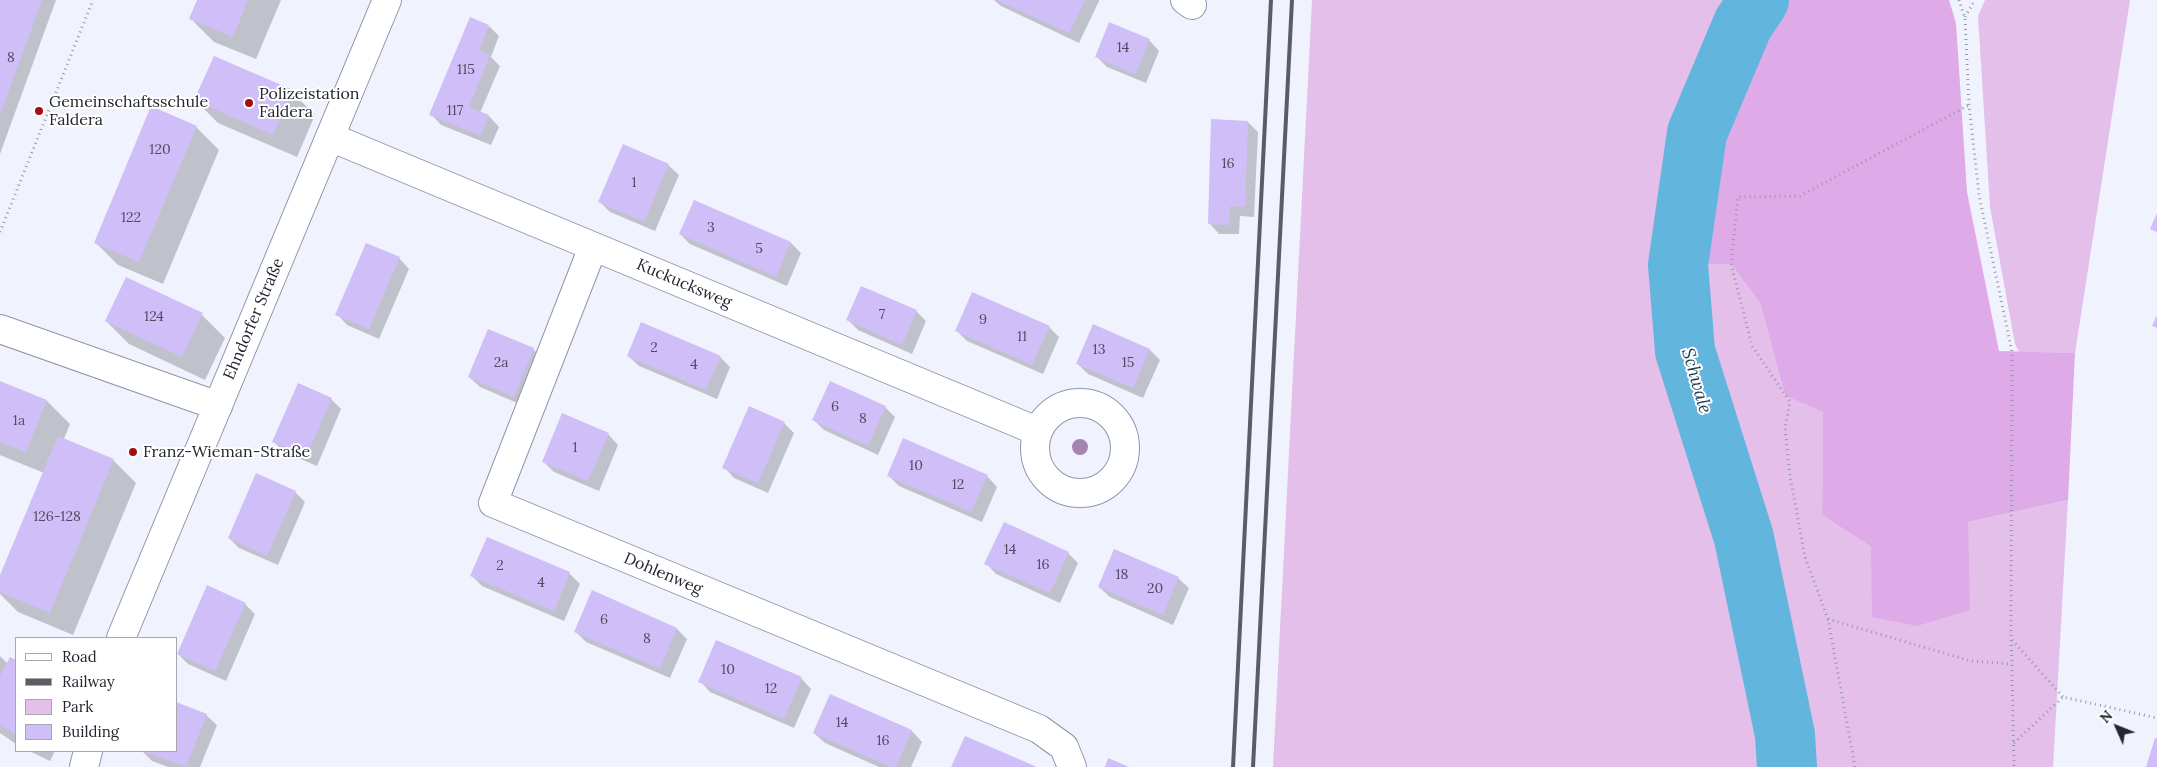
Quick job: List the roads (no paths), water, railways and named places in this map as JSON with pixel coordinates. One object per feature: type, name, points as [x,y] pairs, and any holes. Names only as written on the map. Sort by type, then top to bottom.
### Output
[{"type":"street","name":"Ehndorfer Straße","points":[[121,637],[387,0]]},
{"type":"street","name":"Kuckucksweg","points":[[330,137],[1038,431]]},
{"type":"street","name":"Dohlenweg","points":[[593,247],[493,503],[1039,729],[1064,747],[1072,767]]},
{"type":"street","points":[[0,329],[218,406]]},
{"type":"street","points":[[84,767],[88,752]]},
{"type":"waterway","name":"Schwale","points":[[1759,0],[1743,24],[1697,133],[1678,265],[1685,351],[1744,538],[1785,735],[1787,767]]},
{"type":"railway","points":[[1233,767],[1271,0]]},
{"type":"railway","points":[[1253,767],[1292,0]]},
{"type":"place","name":"Polizeistation Faldera","points":[[249,103]]},
{"type":"place","name":"Gemeinschaftsschule Faldera","points":[[39,111]]},
{"type":"place","name":"Franz-Wieman-Straße","points":[[133,452]]}]
